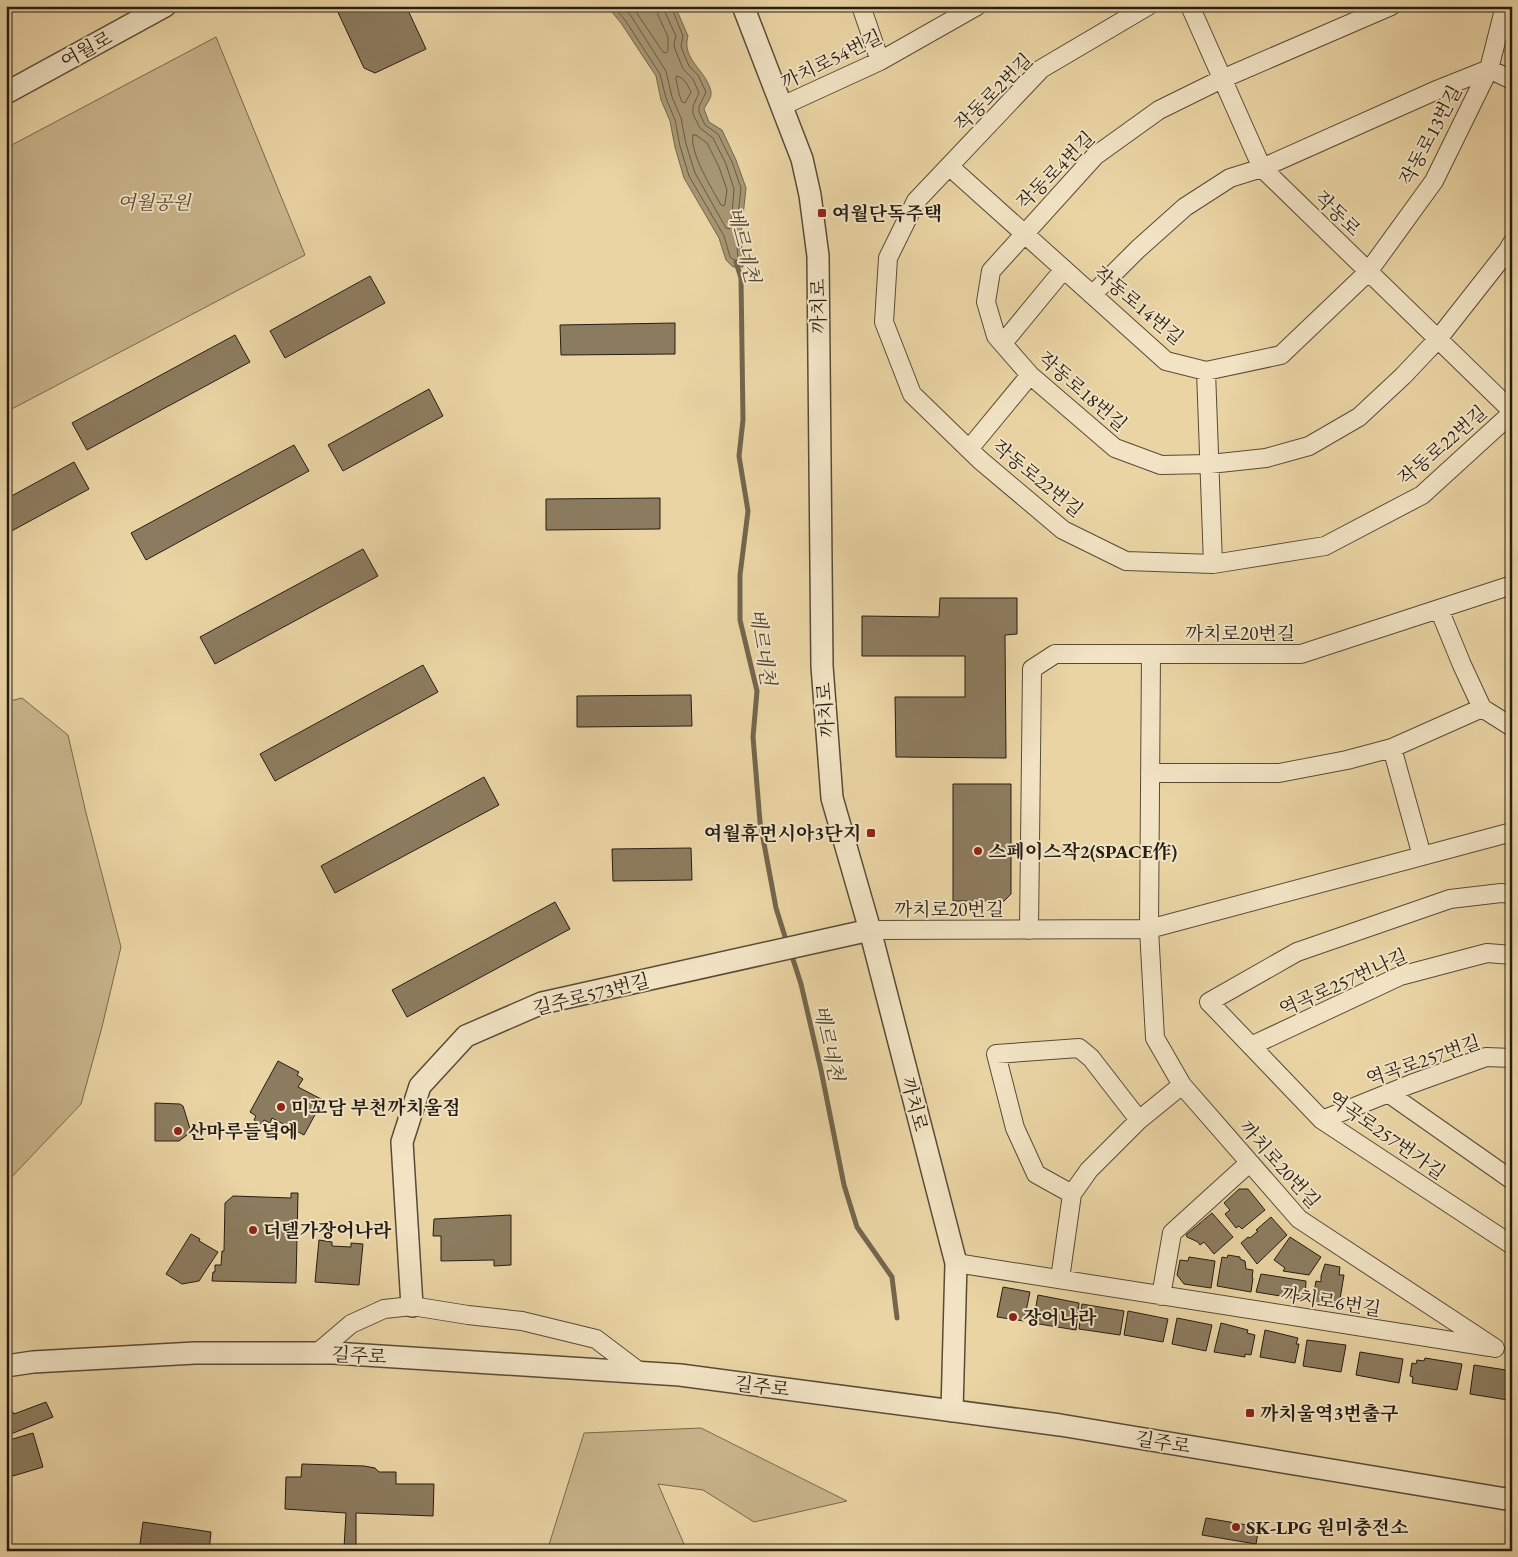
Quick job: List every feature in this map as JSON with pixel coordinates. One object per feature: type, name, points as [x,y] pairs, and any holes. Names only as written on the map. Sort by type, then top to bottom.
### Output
[{"type":"street","name":"여월로","points":[[6,93],[165,6]]},
{"type":"street","name":"까치로","points":[[742,6],[802,159],[810,196],[818,256],[822,666],[832,798],[870,930],[956,1263],[952,1411]]},
{"type":"street","points":[[861,6],[880,61]]},
{"type":"street","name":"까치로54번길","points":[[782,106],[880,61],[977,6]]},
{"type":"street","name":"작동로2번길","points":[[949,166],[1041,69],[1148,6]]},
{"type":"street","name":"작동로","points":[[1190,6],[1262,168],[1512,412]]},
{"type":"street","name":"작동로4번길","points":[[1024,233],[1095,156],[1158,110],[1222,79],[1391,6]]},
{"type":"street","name":"작동로13번길","points":[[1368,272],[1434,181],[1488,69],[1505,6]]},
{"type":"street","points":[[1092,295],[1138,249],[1186,207],[1230,178],[1262,168],[1438,89],[1488,69],[1512,80]]},
{"type":"street","name":"작동로14번길","points":[[949,166],[1166,361],[1206,371],[1281,355],[1368,272]]},
{"type":"street","name":"작동로22번길","points":[[949,166],[916,202],[888,258],[884,322],[912,394],[969,449],[1063,530],[1126,561],[1213,564],[1325,546],[1422,495],[1512,412]]},
{"type":"street","name":"작동로18번길","points":[[1024,233],[991,270],[986,302],[996,336],[1030,375],[1115,448],[1161,465],[1210,464],[1266,458],[1309,446],[1359,417],[1403,376],[1438,339],[1512,243]]},
{"type":"street","points":[[1003,343],[1064,269]]},
{"type":"street","points":[[1206,371],[1213,564]]},
{"type":"street","points":[[969,449],[1030,375]]},
{"type":"street","name":"까치로20번길","points":[[1029,930],[1032,669],[1056,654],[1301,654],[1512,585]]},
{"type":"street","points":[[1439,609],[1482,708],[1512,727]]},
{"type":"street","name":"까치로20번길","points":[[1151,654],[1149,929],[1155,1038],[1182,1085],[1298,1219],[1495,1348]]},
{"type":"street","points":[[1150,773],[1279,773],[1347,760],[1392,748],[1482,708]]},
{"type":"street","points":[[1392,748],[1422,856]]},
{"type":"street","name":"까치로20번길","points":[[870,930],[1149,929],[1512,832]]},
{"type":"street","name":"역곡로257번가길","points":[[1512,894],[1502,893],[1450,899],[1297,952],[1209,1002],[1322,1120],[1512,1245]]},
{"type":"street","name":"길주로573번길","points":[[412,1306],[402,1142],[420,1086],[466,1036],[542,1003],[870,930]]},
{"type":"street","name":"역곡로257번나길","points":[[1251,1046],[1400,976],[1487,953],[1512,955]]},
{"type":"street","points":[[1072,1194],[1036,1174],[1015,1128],[996,1054],[1079,1048],[1091,1058],[1139,1120]]},
{"type":"street","name":"역곡로257번길","points":[[1322,1120],[1388,1093],[1486,1057],[1512,1058]]},
{"type":"street","points":[[1060,1279],[1072,1194],[1088,1170],[1139,1120],[1182,1085]]},
{"type":"street","points":[[1388,1093],[1512,1180]]},
{"type":"street","points":[[1161,1296],[1172,1233],[1249,1163]]},
{"type":"street","name":"까치로6번길","points":[[956,1263],[1495,1348]]},
{"type":"street","points":[[317,1353],[351,1324],[384,1309],[412,1306],[522,1321],[596,1339],[641,1373]]},
{"type":"street","name":"길주로","points":[[6,1366],[33,1362],[194,1353],[317,1353],[680,1375],[1060,1425],[1512,1500]]},
{"type":"green space","name":"여월공원","points":[[216,37],[305,255],[6,412],[6,148]]},
{"type":"green space","points":[[22,698],[68,735],[121,947],[81,1104],[6,1183],[6,702]]},
{"type":"green space","points":[[701,1428],[847,1501],[754,1522],[703,1490],[658,1484],[687,1551],[547,1551],[584,1433]]},
{"type":"water","points":[[607,6],[675,6],[688,36],[688,52],[709,84],[710,99],[704,109],[709,122],[722,130],[746,188],[741,235],[743,267],[733,267],[726,260],[719,238],[684,178],[670,121],[661,100],[656,76],[621,23]]},
{"type":"building","points":[[335,6],[406,6],[426,49],[375,73],[364,68]]},
{"type":"building","points":[[370,276],[385,303],[285,358],[270,331]]},
{"type":"building","points":[[675,323],[675,354],[561,355],[560,325]]},
{"type":"building","points":[[235,335],[250,362],[87,450],[72,423]]},
{"type":"building","points":[[429,389],[443,416],[343,471],[328,445]]},
{"type":"building","points":[[294,445],[309,471],[146,560],[131,533]]},
{"type":"building","points":[[74,462],[89,489],[6,534],[6,499]]},
{"type":"building","points":[[660,498],[660,529],[546,530],[546,499]]},
{"type":"building","points":[[363,549],[378,576],[215,664],[200,637]]},
{"type":"building","points":[[940,598],[1017,598],[1017,634],[1005,635],[1006,758],[896,757],[895,697],[965,697],[965,656],[862,656],[862,616],[939,617]]},
{"type":"building","points":[[423,665],[438,692],[275,781],[260,754]]},
{"type":"building","points":[[691,695],[692,726],[577,727],[577,696]]},
{"type":"building","points":[[484,777],[499,805],[335,893],[321,866]]},
{"type":"building","points":[[953,784],[1011,784],[1011,894],[1004,901],[953,901]]},
{"type":"building","points":[[691,848],[692,880],[613,881],[612,849]]},
{"type":"building","points":[[555,902],[570,929],[407,1017],[392,990]]},
{"type":"building","points":[[278,1061],[299,1072],[297,1075],[303,1079],[298,1087],[323,1100],[304,1135],[272,1118],[270,1123],[264,1120],[261,1124],[254,1120],[256,1116],[250,1112]]},
{"type":"building","points":[[155,1103],[180,1104],[183,1106],[191,1132],[179,1141],[155,1141]]},
{"type":"building","points":[[1239,1189],[1248,1189],[1265,1210],[1242,1229],[1239,1226],[1236,1228],[1225,1214],[1230,1210],[1224,1203]]},
{"type":"building","points":[[291,1193],[298,1193],[296,1283],[212,1281],[215,1265],[221,1265],[222,1251],[224,1251],[225,1203],[233,1196],[291,1198]]},
{"type":"building","points":[[1212,1213],[1233,1237],[1214,1254],[1204,1242],[1200,1245],[1186,1235]]},
{"type":"building","points":[[511,1215],[511,1265],[494,1266],[494,1260],[441,1261],[441,1236],[433,1236],[434,1219]]},
{"type":"building","points":[[1271,1217],[1287,1235],[1257,1264],[1241,1243],[1248,1237],[1250,1238]]},
{"type":"building","points":[[191,1234],[218,1252],[199,1281],[182,1284],[166,1274]]},
{"type":"building","points":[[1290,1237],[1321,1257],[1309,1275],[1283,1271],[1285,1268],[1274,1260]]},
{"type":"building","points":[[319,1240],[332,1242],[332,1246],[351,1247],[351,1243],[363,1244],[359,1285],[315,1282]]},
{"type":"building","points":[[1228,1255],[1240,1257],[1240,1259],[1245,1261],[1246,1269],[1253,1270],[1251,1292],[1217,1286],[1222,1257],[1227,1258]]},
{"type":"building","points":[[1189,1257],[1215,1261],[1211,1288],[1184,1284],[1177,1275],[1180,1260],[1188,1261]]},
{"type":"building","points":[[1325,1264],[1340,1267],[1339,1275],[1344,1275],[1340,1299],[1332,1306],[1312,1302],[1316,1281],[1321,1282]]},
{"type":"building","points":[[1261,1274],[1306,1281],[1305,1300],[1256,1292]]},
{"type":"building","points":[[1003,1287],[1030,1292],[1024,1321],[997,1317]]},
{"type":"building","points":[[1038,1295],[1079,1303],[1076,1330],[1033,1323]]},
{"type":"building","points":[[1082,1304],[1124,1311],[1120,1335],[1079,1329]]},
{"type":"building","points":[[1128,1311],[1168,1319],[1163,1342],[1124,1335]]},
{"type":"building","points":[[1177,1318],[1212,1325],[1206,1351],[1172,1344]]},
{"type":"building","points":[[1221,1323],[1248,1330],[1247,1333],[1255,1335],[1251,1355],[1245,1354],[1245,1357],[1214,1352]]},
{"type":"building","points":[[1265,1330],[1298,1338],[1296,1344],[1299,1344],[1295,1363],[1260,1357]]},
{"type":"building","points":[[1307,1340],[1346,1345],[1341,1372],[1303,1366]]},
{"type":"building","points":[[1360,1352],[1403,1359],[1399,1383],[1356,1375]]},
{"type":"building","points":[[1425,1358],[1462,1364],[1457,1390],[1412,1383],[1413,1377],[1410,1376],[1412,1363],[1416,1364],[1417,1360],[1424,1361]]},
{"type":"building","points":[[1474,1365],[1512,1371],[1508,1400],[1470,1394]]},
{"type":"building","points":[[46,1402],[53,1417],[6,1436],[6,1414],[13,1412],[14,1414]]},
{"type":"building","points":[[33,1433],[43,1467],[13,1476],[6,1457],[6,1441]]},
{"type":"building","points":[[302,1464],[364,1466],[375,1468],[379,1472],[396,1472],[396,1484],[434,1484],[433,1516],[356,1513],[356,1549],[370,1548],[370,1551],[275,1551],[275,1546],[344,1548],[346,1513],[285,1509],[286,1477],[301,1477]]},
{"type":"building","points":[[1206,1518],[1259,1527],[1256,1544],[1202,1535]]},
{"type":"building","points":[[143,1522],[211,1532],[209,1551],[139,1551]]},
{"type":"waterway","name":"베르네천","points":[[736,262],[741,278],[743,420],[739,456],[748,511],[740,575],[740,620],[757,691],[753,737],[760,822],[776,908],[787,943]]},
{"type":"waterway","name":"베르네천","points":[[791,953],[801,984],[821,1070],[844,1185],[857,1227],[892,1277],[897,1318]]},
{"type":"place","name":"여월단독주택","points":[[822,213]]},
{"type":"place","name":"여월휴먼시아3단지","points":[[871,833]]},
{"type":"place","name":"스페이스작2(SPACE作)","points":[[978,851]]},
{"type":"place","name":"미꼬담 부천까치울점","points":[[281,1107]]},
{"type":"place","name":"산마루들녘에","points":[[178,1131]]},
{"type":"place","name":"더델가장어나라","points":[[253,1230]]},
{"type":"place","name":"장어나라","points":[[1013,1317]]},
{"type":"place","name":"까치울역3번출구","points":[[1250,1413]]},
{"type":"place","name":"SK-LPG 원미충전소","points":[[1236,1527]]}]
